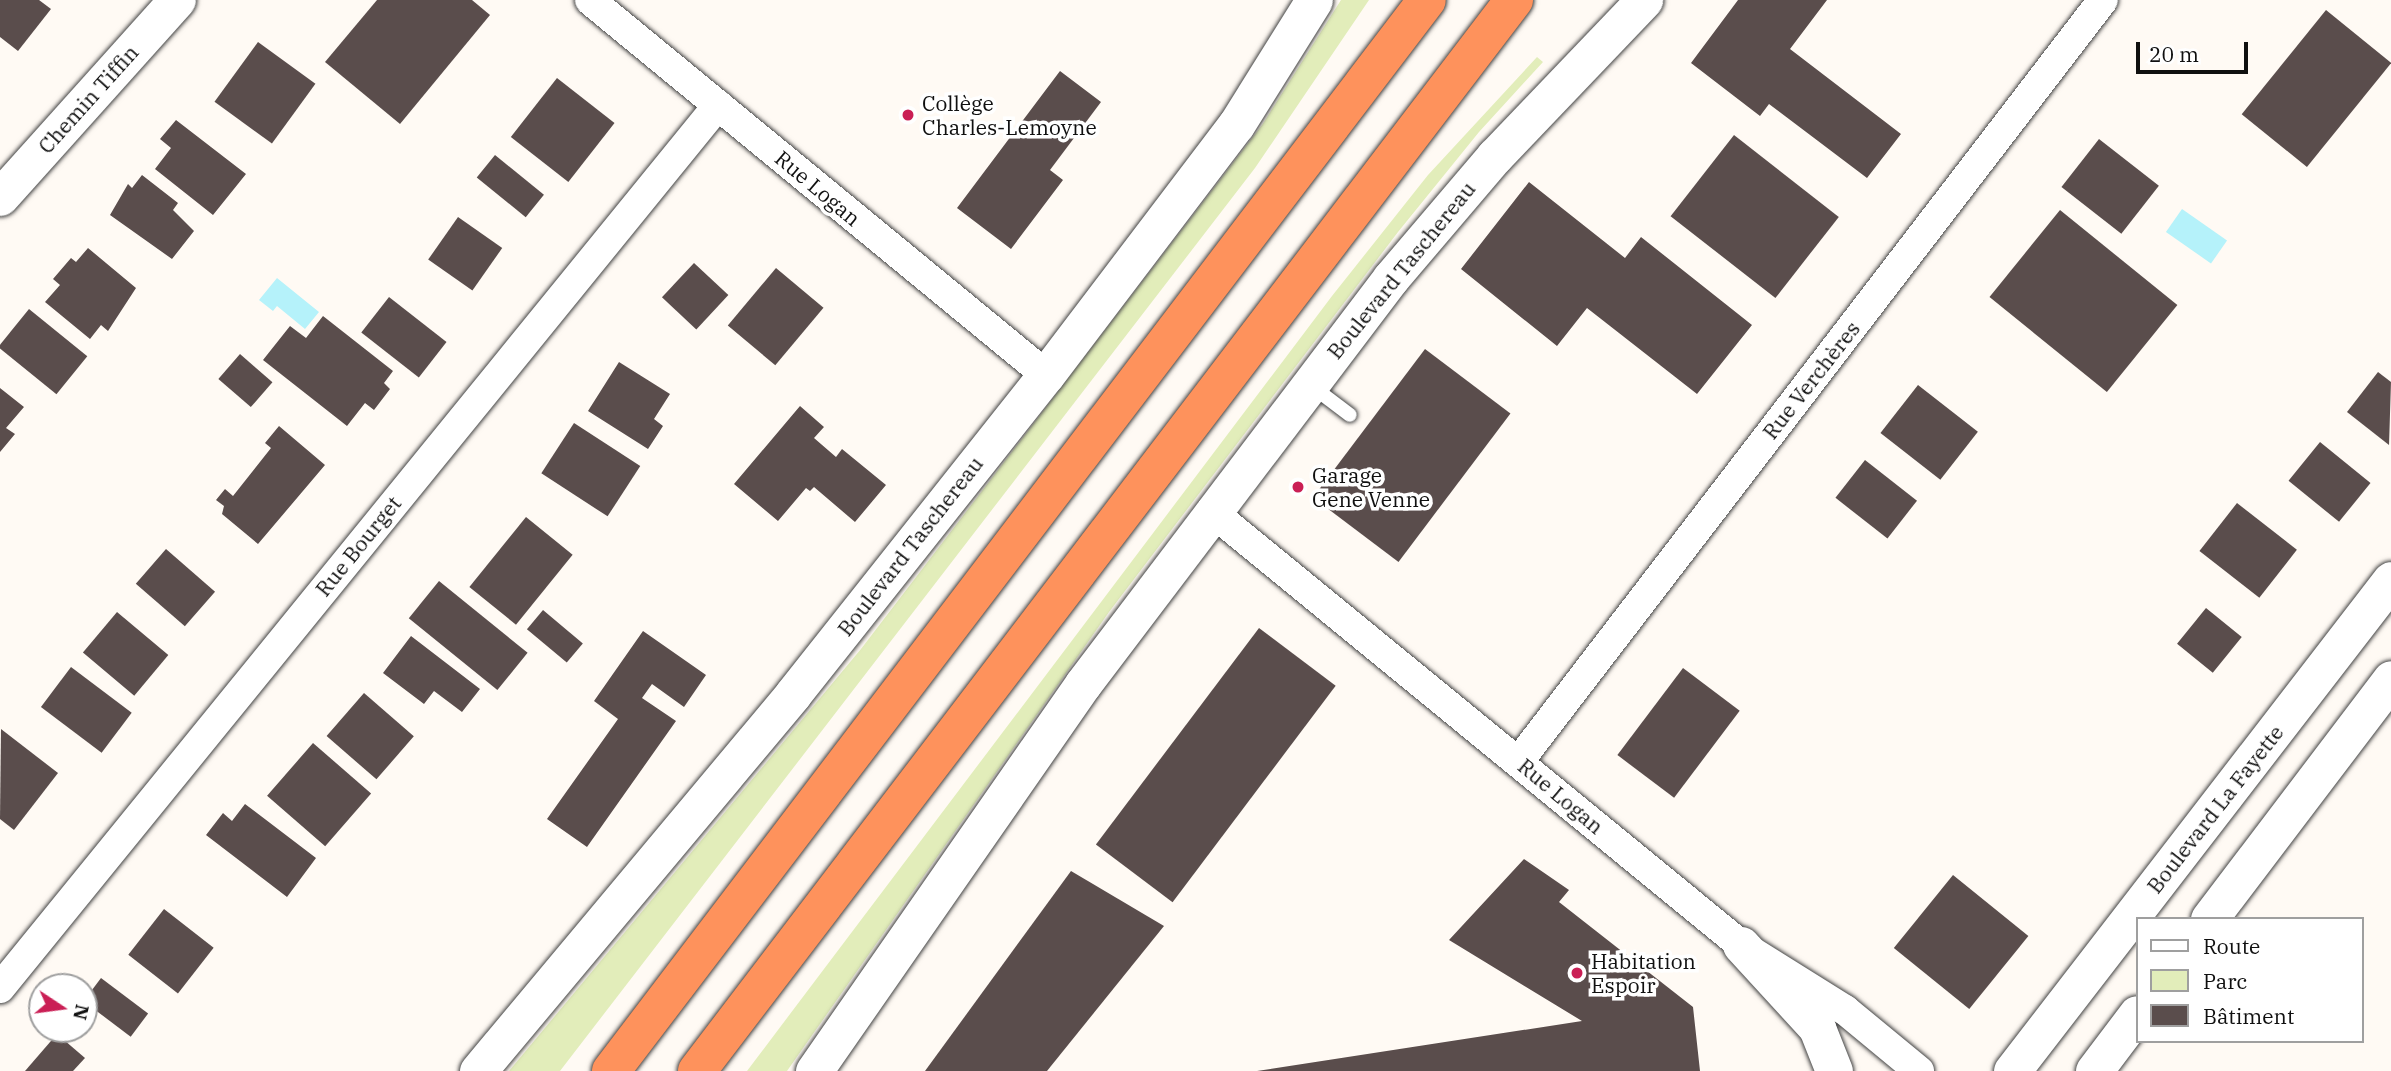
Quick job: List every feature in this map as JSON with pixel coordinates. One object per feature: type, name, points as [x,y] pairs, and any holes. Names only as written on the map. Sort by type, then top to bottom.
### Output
[{"type":"highway","points":[[611,1071],[1427,0]]},
{"type":"highway","points":[[696,1071],[1514,0]]},
{"type":"street","name":"Chemin Tiffin","points":[[0,197],[177,0]]},
{"type":"street","name":"Rue Logan","points":[[590,0],[1046,375]]},
{"type":"street","name":"Boulevard Taschereau","points":[[478,1071],[793,694],[1046,375],[1236,125],[1314,0]]},
{"type":"street","name":"Boulevard Taschereau","points":[[814,1071],[1083,684],[1309,384],[1462,193],[1644,0]]},
{"type":"street","name":"Rue Verchères","points":[[1519,761],[2103,0]]},
{"type":"street","name":"Rue Bourget","points":[[0,988],[718,105]]},
{"type":"street","name":"Rue Logan","points":[[1211,512],[1519,761],[1741,946],[1844,1010],[1919,1071]]},
{"type":"street","name":"Boulevard La Fayette","points":[[2012,1071],[2391,580]]},
{"type":"street","points":[[2211,917],[2391,679]]},
{"type":"street","points":[[1741,946],[1817,1028],[1834,1071]]},
{"type":"street","points":[[2094,1071],[2136,1015]]},
{"type":"lane","points":[[1309,384],[1350,415]]},
{"type":"green space","points":[[1341,0],[1369,0],[1255,168],[560,1071],[509,1071],[861,649],[1262,125]]},
{"type":"green space","points":[[1537,57],[1543,62],[1479,132],[1398,232],[1109,612],[787,1071],[747,1071],[1332,296],[1428,175]]},
{"type":"water","points":[[2182,209],[2227,241],[2211,263],[2166,232]]},
{"type":"water","points":[[277,278],[319,312],[305,329],[277,306],[273,311],[259,300]]},
{"type":"building","points":[[0,0],[39,0],[51,9],[18,51],[0,37]]},
{"type":"building","points":[[377,0],[472,0],[490,15],[400,124],[325,62]]},
{"type":"building","points":[[1738,0],[1827,0],[1790,49],[1901,134],[1867,178],[1769,104],[1760,116],[1691,63]]},
{"type":"building","points":[[2326,10],[2391,63],[2307,167],[2242,114]]},
{"type":"building","points":[[258,42],[315,84],[272,144],[215,102]]},
{"type":"building","points":[[1060,71],[1101,102],[1050,170],[1063,180],[1011,249],[957,208]]},
{"type":"building","points":[[557,78],[615,123],[568,182],[511,137]]},
{"type":"building","points":[[176,120],[246,174],[213,215],[155,169],[171,148],[160,139]]},
{"type":"building","points":[[1734,135],[1839,217],[1775,298],[1671,216]]},
{"type":"building","points":[[2099,139],[2159,186],[2121,234],[2061,187]]},
{"type":"building","points":[[495,155],[544,195],[526,217],[477,178]]},
{"type":"building","points":[[142,175],[178,203],[173,210],[194,231],[172,259],[110,215],[128,184],[132,188]]},
{"type":"building","points":[[1529,182],[1625,258],[1641,237],[1752,325],[1697,394],[1587,308],[1557,346],[1461,269]]},
{"type":"building","points":[[2060,210],[2177,305],[2107,392],[1990,297]]},
{"type":"building","points":[[458,217],[502,248],[472,291],[428,260]]},
{"type":"building","points":[[88,248],[136,288],[108,331],[101,325],[90,339],[45,302],[60,285],[53,279],[71,258],[76,262]]},
{"type":"building","points":[[694,263],[728,295],[696,329],[662,297]]},
{"type":"building","points":[[776,268],[823,308],[775,365],[728,325]]},
{"type":"building","points":[[389,297],[447,342],[419,377],[361,332]]},
{"type":"building","points":[[29,309],[87,356],[56,394],[0,349],[0,345]]},
{"type":"building","points":[[323,316],[393,371],[384,383],[390,389],[374,410],[365,403],[347,426],[263,360],[290,326],[306,338]]},
{"type":"building","points":[[1425,349],[1510,413],[1399,562],[1313,498]]},
{"type":"building","points":[[240,354],[272,382],[251,407],[218,379]]},
{"type":"building","points":[[619,362],[670,394],[654,419],[663,426],[648,449],[588,411]]},
{"type":"building","points":[[2378,372],[2391,382],[2389,445],[2347,412]]},
{"type":"building","points":[[1918,385],[1978,432],[1940,480],[1880,433]]},
{"type":"building","points":[[0,388],[24,407],[6,428],[15,434],[0,452]]},
{"type":"building","points":[[800,406],[824,427],[814,438],[836,457],[842,449],[886,485],[855,522],[814,487],[810,491],[806,488],[778,521],[734,484]]},
{"type":"building","points":[[574,423],[640,466],[608,516],[541,473]]},
{"type":"building","points":[[279,426],[325,465],[258,544],[222,514],[224,506],[216,500],[225,489],[233,496],[271,448],[265,443]]},
{"type":"building","points":[[2320,442],[2371,483],[2339,522],[2289,481]]},
{"type":"building","points":[[1865,460],[1917,501],[1887,538],[1835,498]]},
{"type":"building","points":[[2237,503],[2297,550],[2259,598],[2199,551]]},
{"type":"building","points":[[526,517],[573,555],[516,625],[469,587]]},
{"type":"building","points":[[166,549],[215,592],[185,626],[136,584]]},
{"type":"building","points":[[439,581],[528,653],[497,690],[409,618]]},
{"type":"building","points":[[2206,608],[2242,637],[2213,673],[2177,644]]},
{"type":"building","points":[[543,610],[583,643],[567,663],[527,629]]},
{"type":"building","points":[[117,612],[168,655],[134,696],[83,653]]},
{"type":"building","points":[[1259,628],[1336,686],[1173,902],[1096,844]]},
{"type":"building","points":[[643,631],[706,675],[684,707],[652,684],[642,698],[676,721],[587,847],[547,819],[618,719],[594,701]]},
{"type":"building","points":[[411,636],[480,689],[462,712],[434,691],[424,704],[383,673]]},
{"type":"building","points":[[71,667],[132,713],[102,753],[41,707]]},
{"type":"building","points":[[1683,668],[1740,711],[1674,798],[1617,755]]},
{"type":"building","points":[[364,693],[414,736],[376,779],[327,736]]},
{"type":"building","points":[[1,729],[58,773],[14,830],[0,819]]},
{"type":"building","points":[[313,743],[371,794],[325,846],[267,796]]},
{"type":"building","points":[[245,804],[316,858],[287,897],[206,835],[223,813],[232,821]]},
{"type":"building","name":"Habitation Espoir","points":[[1524,859],[1569,890],[1559,902],[1693,1007],[1700,1071],[1257,1071],[1582,1021],[1449,940]]},
{"type":"building","points":[[1071,871],[1164,926],[1047,1071],[925,1071]]},
{"type":"building","points":[[1953,875],[2028,936],[1969,1009],[1894,948]]},
{"type":"building","points":[[164,909],[214,948],[178,993],[128,955]]},
{"type":"building","points":[[101,978],[148,1014],[131,1037],[98,1012],[98,982]]},
{"type":"building","points":[[49,1043],[68,1043],[85,1058],[73,1071],[25,1071]]},
{"type":"place","name":"Collège Charles-Lemoyne","points":[[908,115]]},
{"type":"place","name":"Garage Gene Venne","points":[[1298,487]]},
{"type":"place","name":"Habitation Espoir","points":[[1577,973]]}]
